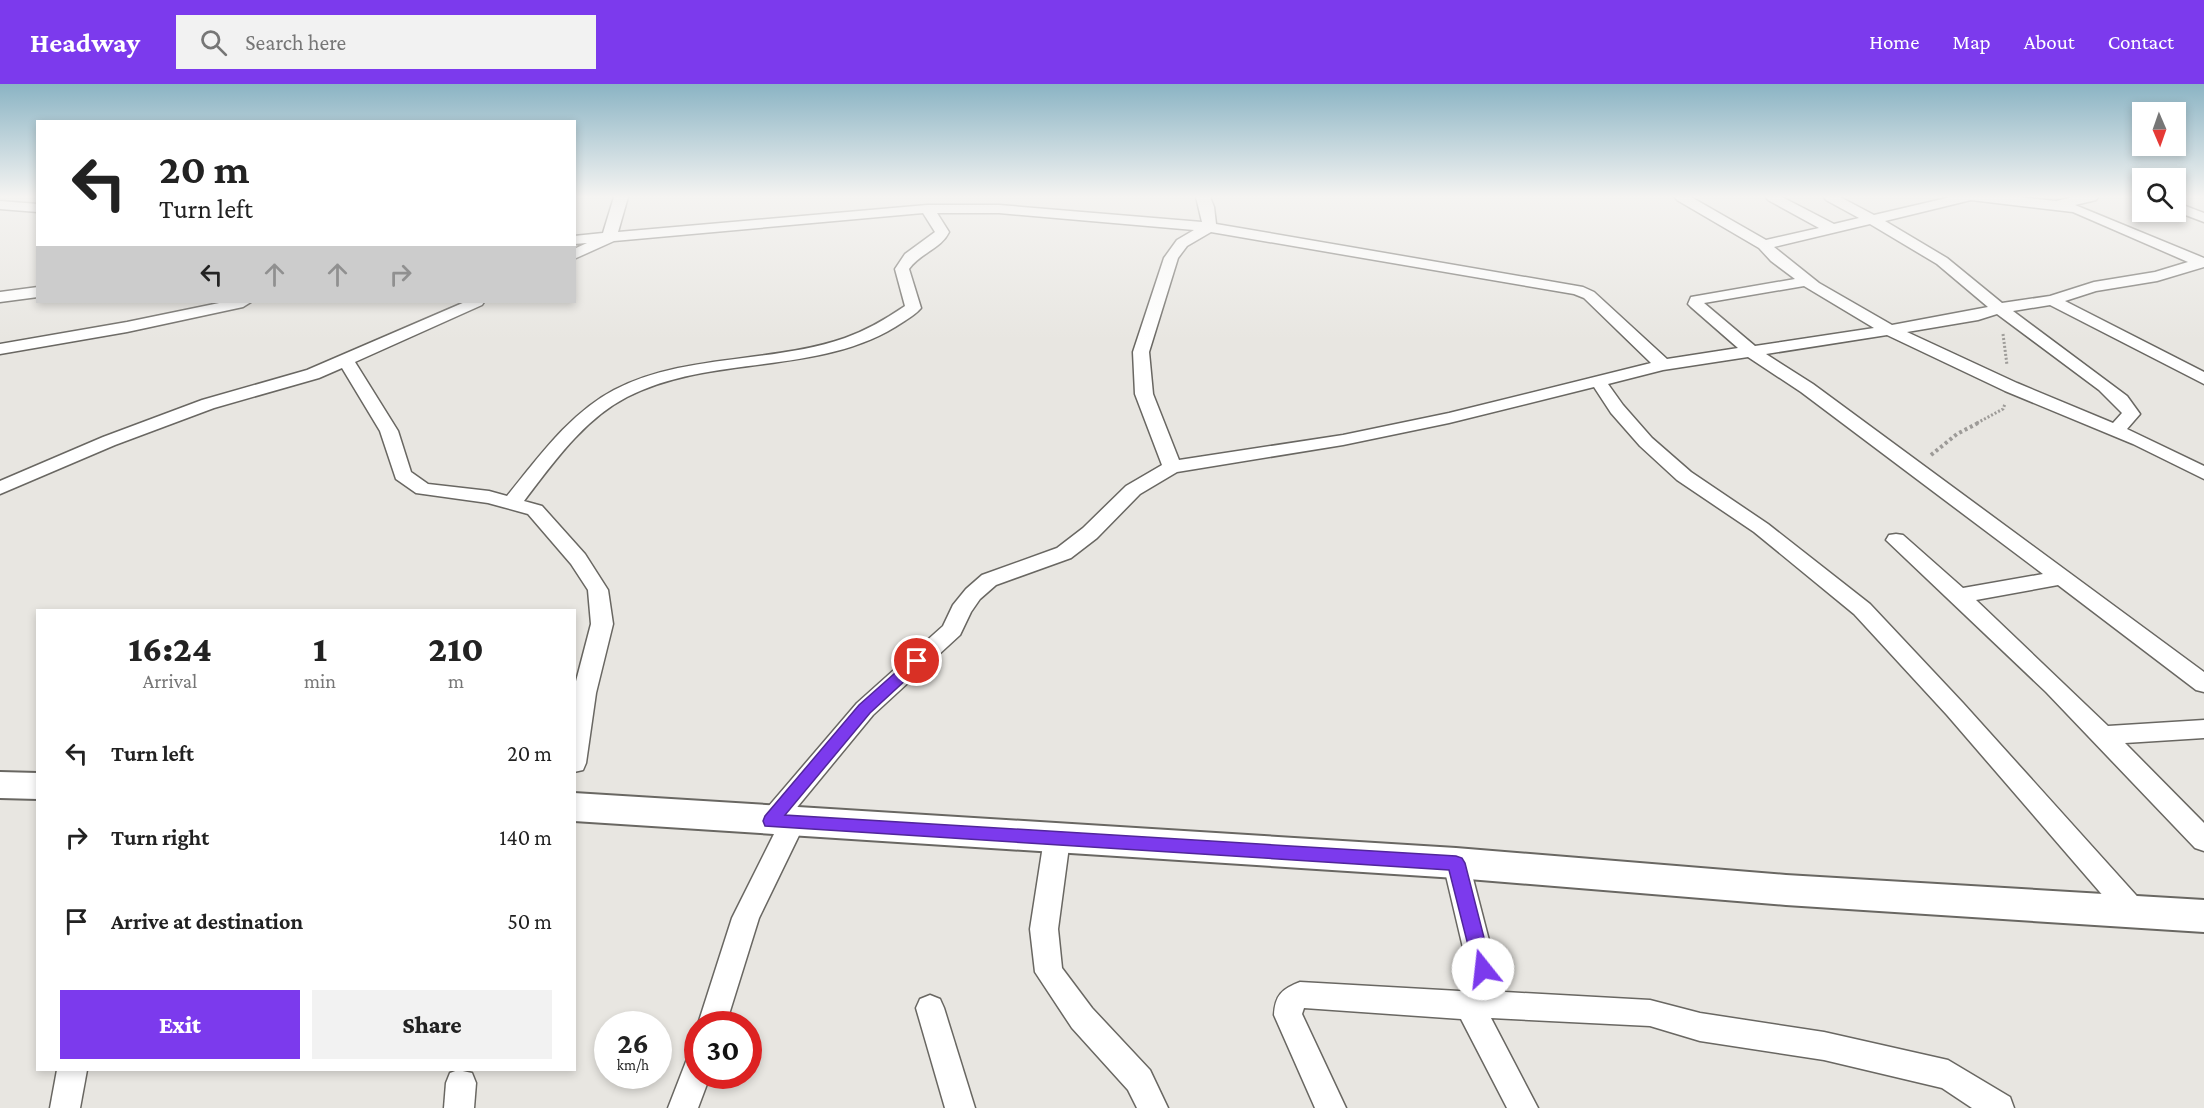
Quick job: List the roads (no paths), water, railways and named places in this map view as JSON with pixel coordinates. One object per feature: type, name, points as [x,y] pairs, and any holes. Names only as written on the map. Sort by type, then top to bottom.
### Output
[{"type":"street","points":[[576,254],[595,245]]},
{"type":"street","points":[[512,503],[541,466],[588,418],[620,394],[665,375],[833,346],[884,328],[902,317],[913,308],[914,298],[904,283],[902,269],[910,257],[929,245]]},
{"type":"street","points":[[1172,467],[1144,394],[1142,352],[1171,258],[1181,245]]},
{"type":"street","points":[[1313,245],[1578,290],[1589,295],[1663,365]]},
{"type":"street","points":[[1764,245],[1776,258],[1808,281],[1889,330],[2011,387],[2200,467]]},
{"type":"street","points":[[1916,245],[1942,261],[1999,308],[2121,400],[2131,414],[2116,430]]},
{"type":"street","points":[[2161,245],[2203,263]]},
{"type":"street","points":[[715,1011],[746,918],[782,821],[865,709],[952,630],[961,610],[973,594],[989,580],[1064,553],[1090,533],[1133,490],[1172,467],[1343,440],[1449,418],[1663,365],[1978,315],[1999,308],[2052,300],[2094,287],[2157,276],[2203,263]]},
{"type":"street","points":[[1808,281],[1696,300],[1699,309],[1752,352],[1807,388],[2204,684]]},
{"type":"street","points":[[0,297],[36,292]]},
{"type":"street","points":[[2052,300],[2202,376]]},
{"type":"street","points":[[0,349],[127,327],[238,303]]},
{"type":"street","points":[[0,488],[109,441],[197,408],[313,374],[475,303]]},
{"type":"street","points":[[345,361],[389,431],[403,475],[423,489],[489,497],[535,510],[578,559],[598,590],[602,624],[585,693],[576,750]]},
{"type":"street","points":[[1598,381],[1617,409],[1646,442],[1684,476],[1761,528],[1862,609],[1955,709],[2134,912]]},
{"type":"street","points":[[1896,540],[1961,595],[2103,735],[2204,840]]},
{"type":"street","points":[[1961,595],[2061,578]]},
{"type":"street","points":[[2103,735],[2204,729]]},
{"type":"street","points":[[0,785],[36,786]]},
{"type":"street","points":[[576,807],[1456,863],[1786,890],[2204,916]]},
{"type":"street","points":[[1057,838],[1044,929],[1049,972],[1082,1018],[1139,1080],[1153,1108]]},
{"type":"street","points":[[1456,863],[1478,952],[1482,1006],[1523,1108]]},
{"type":"street","points":[[1331,1108],[1288,1015],[1289,1002],[1300,995],[1650,1013],[1700,1027],[1824,1046],[1948,1075],[1999,1108]]},
{"type":"street","points":[[930,1008],[960,1108]]},
{"type":"street","points":[[65,1108],[72,1071]]},
{"type":"street","points":[[683,1108],[690,1089]]}]
